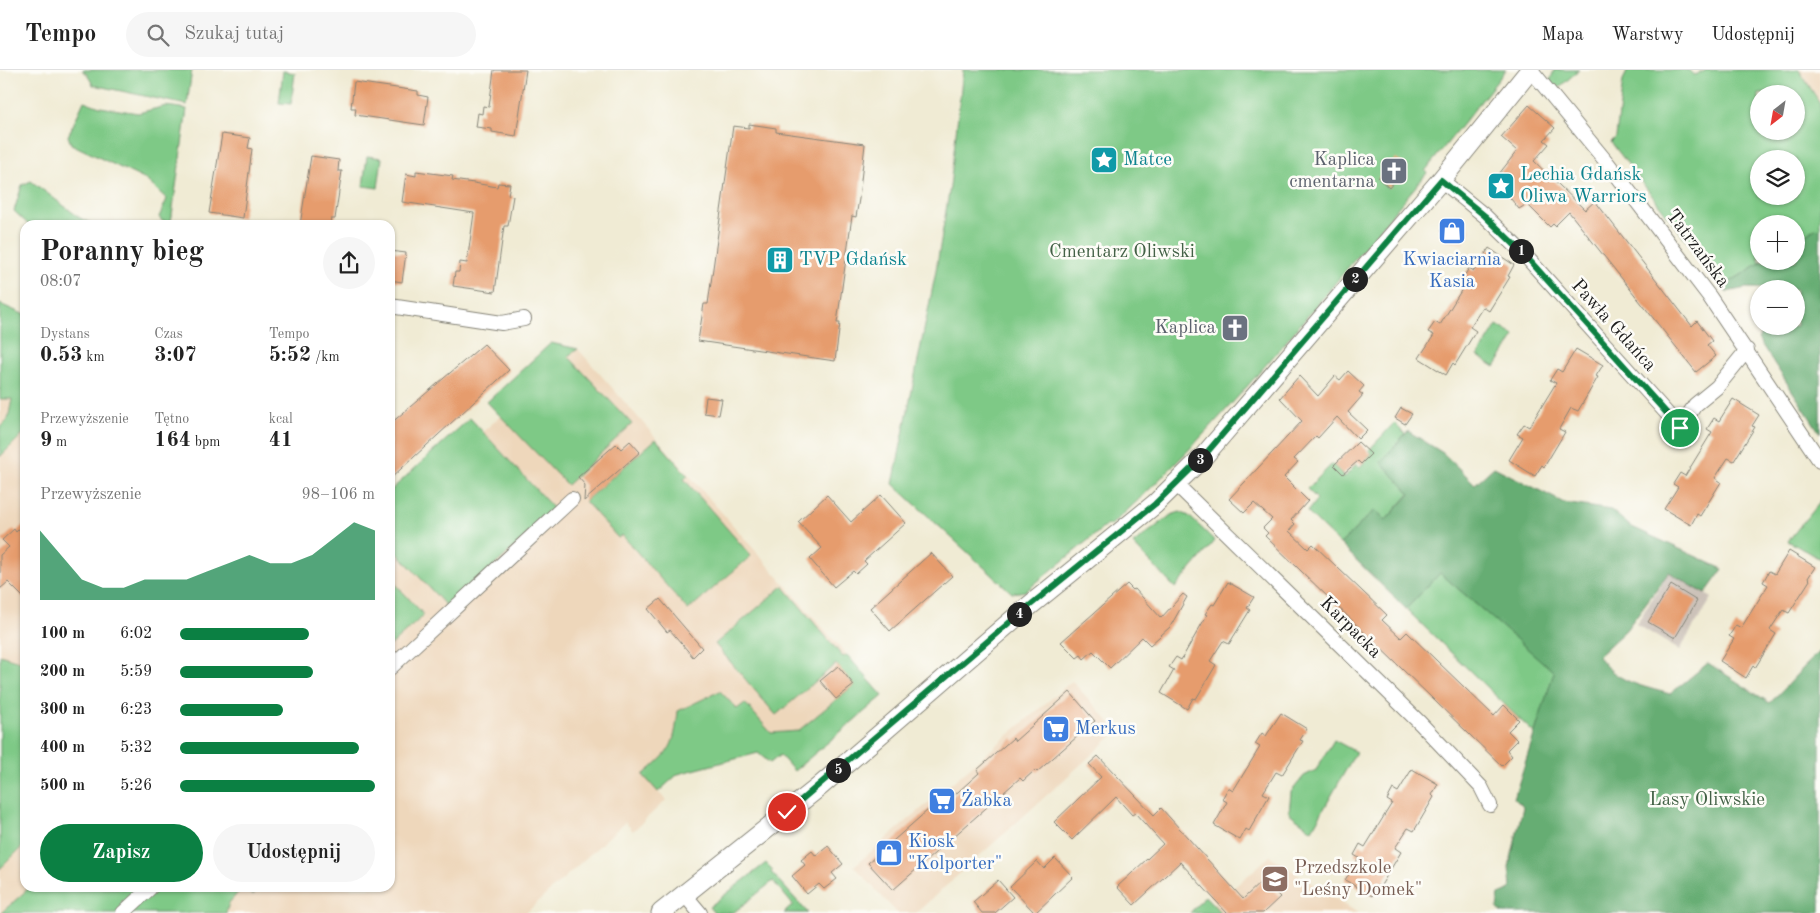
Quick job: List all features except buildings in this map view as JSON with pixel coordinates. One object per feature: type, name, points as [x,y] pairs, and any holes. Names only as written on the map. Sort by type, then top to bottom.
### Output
[{"type":"street","points":[[661,913],[819,787],[1023,611],[1118,536],[1176,484],[1203,457],[1441,180],[1531,70]]},
{"type":"street","name":"Tatrzańska","points":[[1531,70],[1710,296],[1820,461]]},
{"type":"street","name":"Pawła Gdańca","points":[[1441,180],[1485,216],[1522,252],[1680,428],[1695,404],[1717,387],[1747,350]]},
{"type":"street","points":[[395,307],[502,322],[524,319]]},
{"type":"street","name":"Karpacka","points":[[1176,484],[1420,723],[1481,787],[1490,805]]},
{"type":"street","points":[[395,663],[572,499]]},
{"type":"street","points":[[123,913],[146,892]]},
{"type":"street","points":[[684,894],[700,913]]},
{"type":"shaded area","points":[[1799,70],[1820,70],[1820,103]]},
{"type":"shaded area","points":[[1457,212],[1466,220],[1471,230],[1463,244],[1449,242],[1439,234]]},
{"type":"shaded area","points":[[0,304],[20,313],[20,892],[395,892],[395,550],[448,608],[555,509],[483,432],[568,355],[578,349],[883,696],[794,771],[780,755],[770,763],[758,753],[678,774],[658,792],[666,800],[633,831],[625,822],[526,913],[0,913]]},
{"type":"shaded area","points":[[1669,572],[1712,598],[1679,650],[1636,624]]},
{"type":"shaded area","points":[[1072,681],[1118,731],[916,913],[897,913],[854,866]]},
{"type":"shaded area","name":"Przedszkole \"Leśny Domek\"","points":[[1270,856],[1358,913],[1221,913],[1214,905]]},
{"type":"green space","points":[[82,70],[192,70],[187,105],[93,85],[87,74]]},
{"type":"green space","name":"Cmentarz Oliwski","points":[[963,70],[1506,70],[1425,171],[1427,173],[1274,356],[1195,444],[1110,526],[1108,524],[1026,591],[1012,593],[893,484],[935,276],[950,187]]},
{"type":"green space","points":[[1554,70],[1579,70],[1555,91],[1550,81]]},
{"type":"green space","points":[[1628,70],[1688,70],[1695,75],[1707,70],[1799,70],[1820,103],[1820,229],[1815,229],[1805,235],[1805,215],[1750,215],[1750,269],[1722,287],[1611,142],[1616,137],[1623,80]]},
{"type":"green space","points":[[283,71],[295,73],[291,104],[279,103]]},
{"type":"green space","points":[[84,101],[100,107],[138,113],[166,106],[187,109],[171,220],[161,220],[159,217],[167,199],[146,180],[71,144],[68,136]]},
{"type":"green space","points":[[367,156],[382,158],[378,188],[363,186]]},
{"type":"green space","points":[[31,181],[84,220],[24,220],[14,211],[22,185]]},
{"type":"green space","points":[[1815,228],[1820,229],[1820,433],[1758,339],[1760,335],[1805,335],[1805,280],[1750,280],[1750,288],[1727,292],[1722,287],[1750,269],[1805,270],[1805,234]]},
{"type":"green space","points":[[0,304],[20,313],[20,437],[0,457],[0,427],[8,419],[12,399],[0,399]]},
{"type":"green space","points":[[1497,325],[1515,336],[1495,367],[1478,356]]},
{"type":"green space","points":[[551,343],[578,349],[568,356],[632,424],[567,485],[487,402]]},
{"type":"green space","points":[[470,418],[555,510],[448,608],[395,550],[395,486]]},
{"type":"green space","points":[[1394,423],[1405,434],[1381,462],[1410,493],[1386,520],[1375,510],[1340,544],[1307,512],[1317,499],[1307,489],[1332,464],[1345,477],[1356,464],[1360,467],[1372,453],[1369,450]]},
{"type":"green space","name":"Lasy Oliwskie","points":[[1408,431],[1443,453],[1475,484],[1494,467],[1564,503],[1611,510],[1630,526],[1723,569],[1705,594],[1669,572],[1626,630],[1598,656],[1612,672],[1630,682],[1670,694],[1708,663],[1770,703],[1820,650],[1820,913],[1503,913],[1497,909],[1499,894],[1511,889],[1509,867],[1523,807],[1514,798],[1554,672],[1440,573],[1406,609],[1340,544],[1375,510],[1386,520],[1410,494],[1381,462]]},
{"type":"green space","points":[[656,439],[688,476],[684,479],[751,556],[688,610],[622,535],[618,538],[585,501]]},
{"type":"green space","points":[[1820,501],[1820,559],[1788,541]]},
{"type":"green space","points":[[1180,512],[1189,516],[1215,541],[1175,588],[1133,544],[1171,515]]},
{"type":"green space","points":[[1440,573],[1555,672],[1535,734],[1406,609]]},
{"type":"green space","points":[[395,583],[424,615],[395,641]]},
{"type":"green space","points":[[783,586],[843,657],[847,655],[883,696],[794,771],[780,755],[770,763],[758,753],[678,774],[658,792],[643,775],[660,760],[673,741],[678,711],[720,691],[737,709],[745,703],[771,733],[798,731],[854,685],[836,664],[776,715],[715,644]]},
{"type":"green space","points":[[0,655],[20,661],[20,849],[0,869]]},
{"type":"green space","points":[[1334,740],[1356,752],[1312,830],[1289,813],[1291,792],[1304,776],[1316,770]]},
{"type":"green space","points":[[766,863],[773,870],[771,872],[808,913],[784,913],[793,905],[773,881],[733,913],[714,913],[709,907]]},
{"type":"green space","points":[[25,892],[239,892],[229,903],[226,913],[1,913]]},
{"type":"green space","points":[[1205,896],[1221,913],[1190,913]]},
{"type":"place","name":"Matce","points":[[1104,160]]},
{"type":"place","name":"Kaplica cmentarna","points":[[1394,171]]},
{"type":"place","name":"Lechia Gdańsk Oliwa Warriors","points":[[1501,186]]},
{"type":"place","name":"Kwiaciarnia Kasia","points":[[1452,231]]},
{"type":"place","name":"TVP Gdańsk","points":[[780,260]]},
{"type":"place","name":"Kaplica","points":[[1235,328]]},
{"type":"place","name":"Merkus","points":[[1056,729]]},
{"type":"place","name":"Żabka","points":[[942,801]]},
{"type":"place","name":"Kiosk \"Kolporter\"","points":[[889,853]]},
{"type":"place","name":"Przedszkole \"Leśny Domek\"","points":[[1275,879]]},
{"type":"route","points":[[787,812],[819,787],[1023,611],[1155,504],[1176,484],[1203,457],[1441,180],[1485,216],[1522,252],[1680,428]]}]
